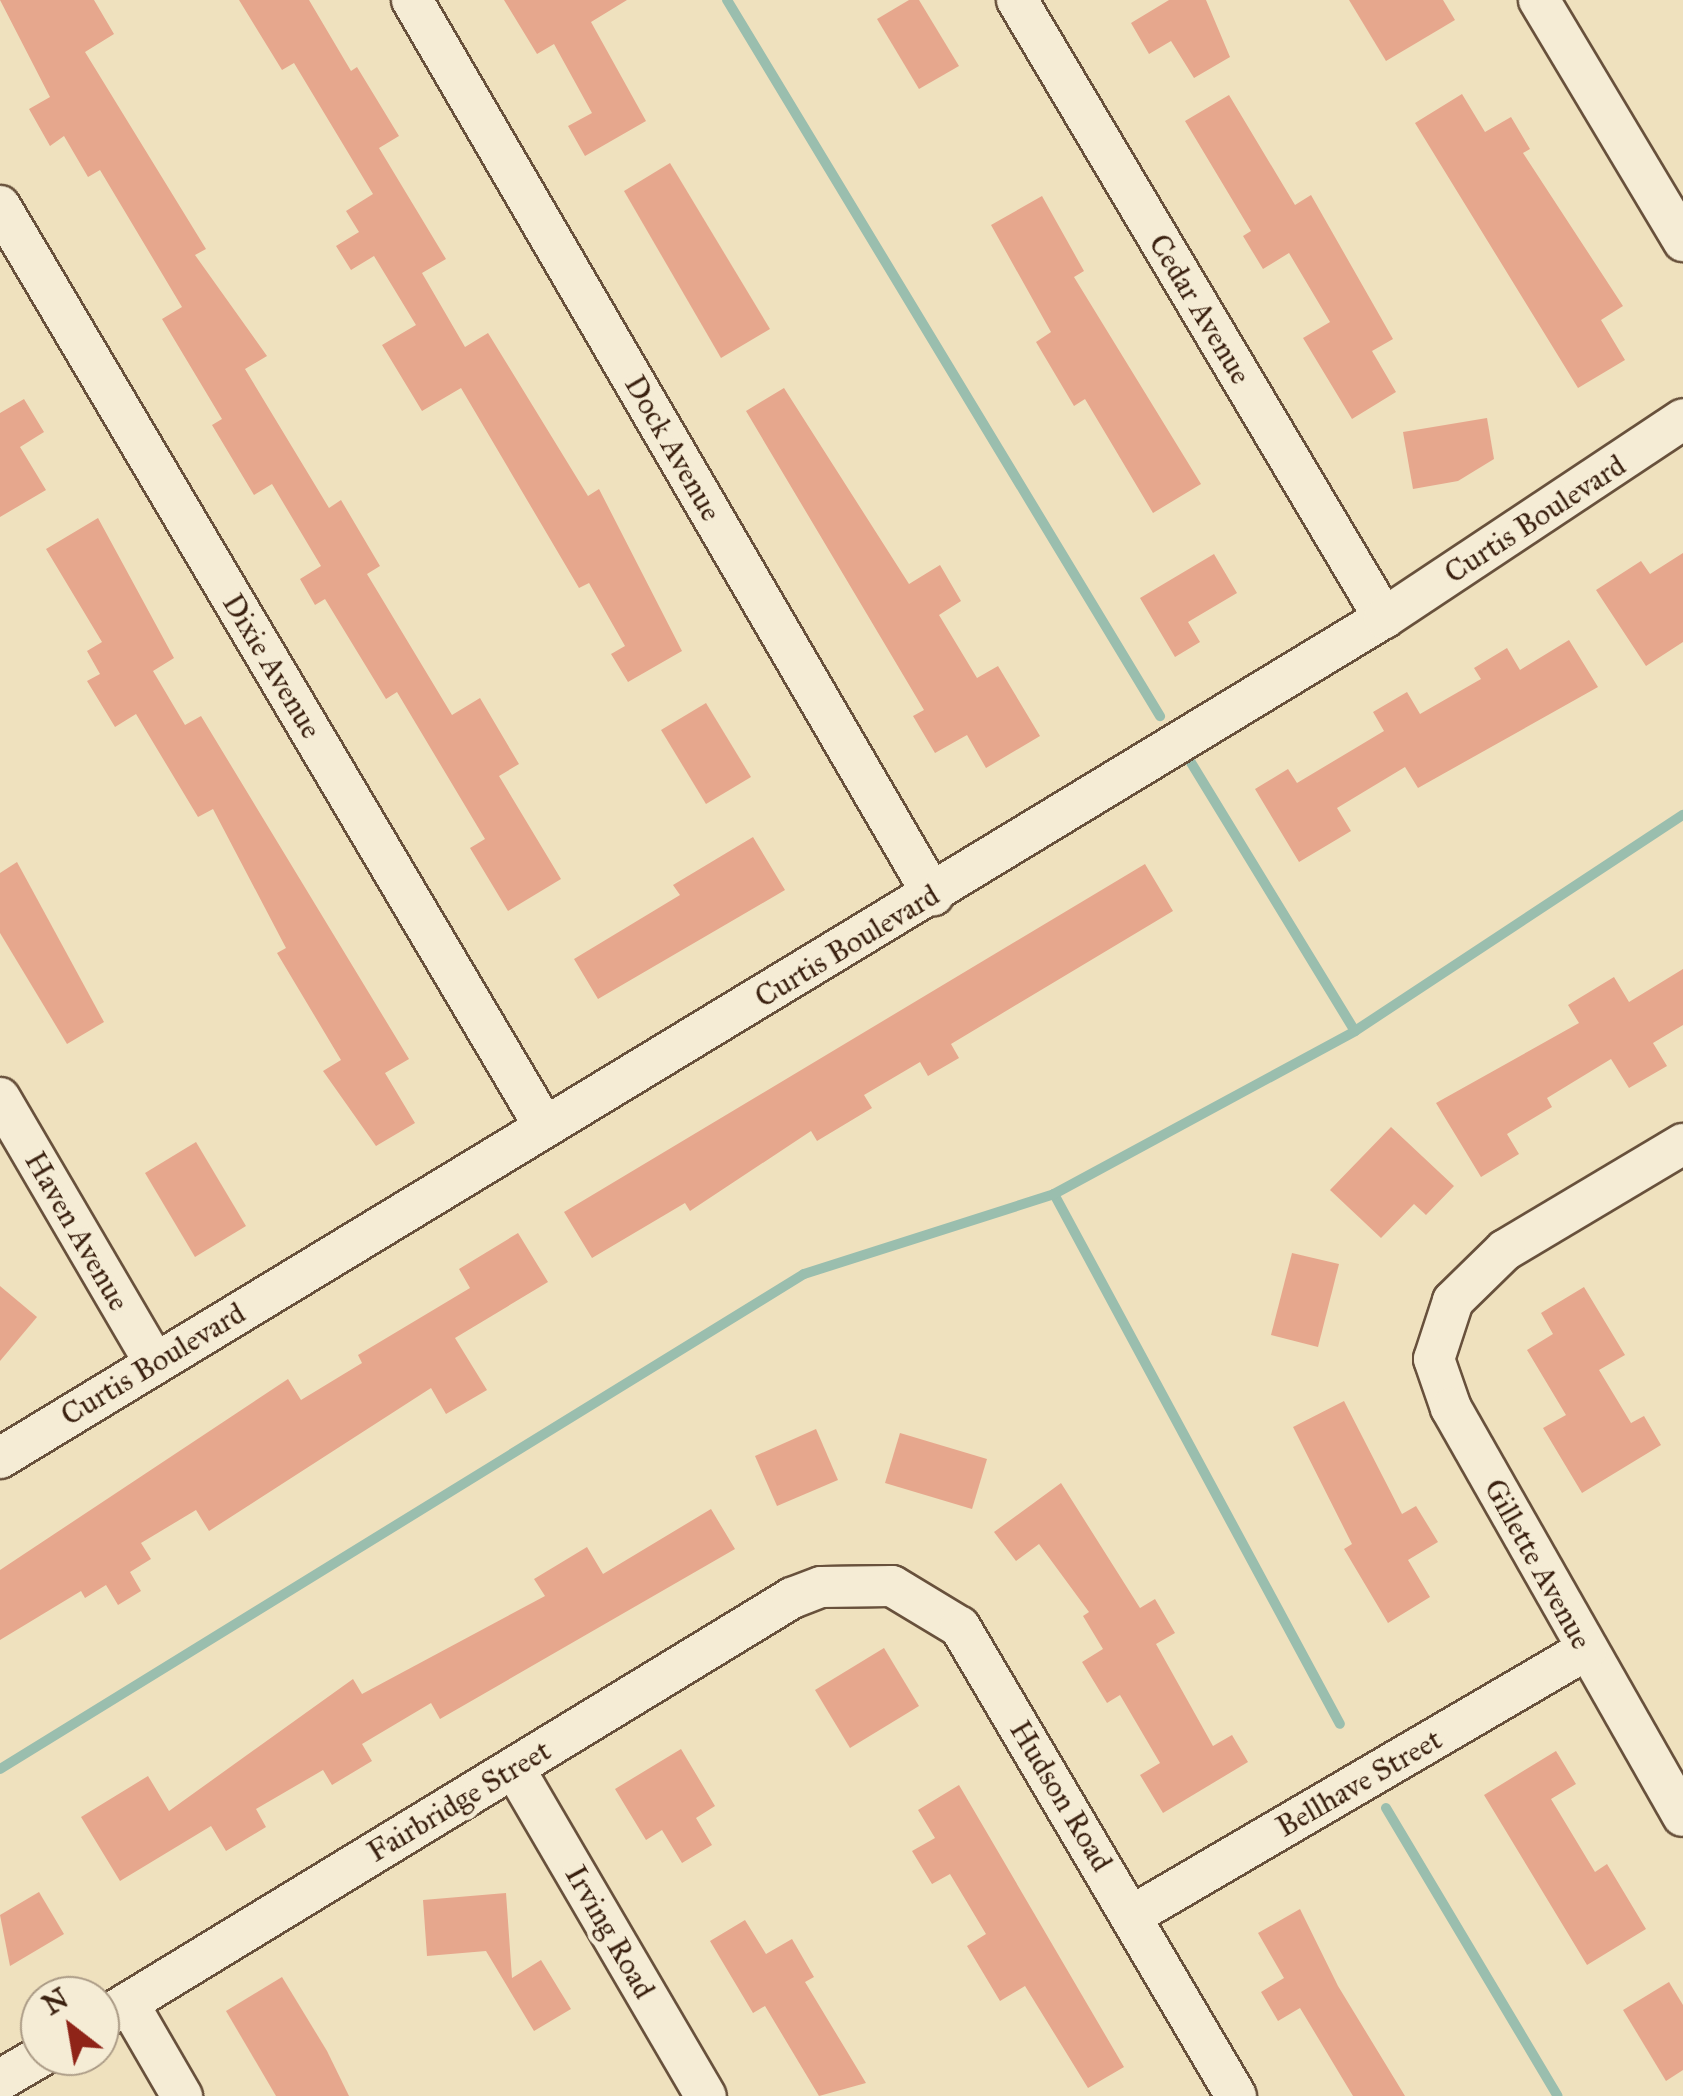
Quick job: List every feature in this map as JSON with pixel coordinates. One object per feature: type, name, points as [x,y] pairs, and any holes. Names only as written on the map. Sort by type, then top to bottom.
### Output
[{"type":"street","name":"Dock Avenue","points":[[412,0],[933,895]]},
{"type":"street","name":"Cedar Avenue","points":[[1016,0],[1384,618]]},
{"type":"street","points":[[1539,0],[1683,241]]},
{"type":"street","name":"Dixie Avenue","points":[[0,206],[544,1126]]},
{"type":"street","name":"Curtis Boulevard","points":[[0,1458],[1384,618],[1683,419]]},
{"type":"street","name":"Haven Avenue","points":[[0,1098],[155,1363]]},
{"type":"street","name":"Gillette Avenue","points":[[1683,1144],[1504,1250],[1453,1301],[1434,1359],[1450,1408],[1683,1816]]},
{"type":"street","name":"Hudson Road","points":[[821,1588],[892,1586],[960,1627],[1236,2096]]},
{"type":"street","name":"Fairbridge Street","points":[[120,2008],[514,1768],[821,1588]]},
{"type":"street","name":"Bellhave Street","points":[[1133,1916],[1586,1650]]},
{"type":"street","name":"Irving Road","points":[[514,1768],[706,2096]]},
{"type":"street","points":[[120,2019],[182,2096]]},
{"type":"building","points":[[0,0],[94,0],[114,34],[85,52],[206,249],[195,255],[267,356],[245,369],[329,508],[341,500],[380,566],[367,574],[452,715],[480,698],[519,764],[499,776],[561,879],[508,911],[470,848],[485,839],[397,692],[386,699],[325,599],[315,605],[300,579],[321,566],[272,484],[254,495],[212,425],[222,419],[162,319],[182,307],[100,170],[88,177],[64,136],[50,146],[29,109],[50,97]]},
{"type":"building","points":[[239,0],[309,0],[351,71],[357,67],[399,136],[379,148],[446,259],[422,273],[465,347],[488,333],[588,496],[599,489],[682,651],[628,682],[611,654],[625,646],[589,583],[579,588],[461,388],[422,411],[382,345],[416,325],[374,256],[351,270],[336,246],[359,232],[346,211],[373,194],[294,63],[282,70]]},
{"type":"building","points":[[504,0],[627,0],[591,22],[646,121],[585,156],[568,126],[592,113],[554,44],[537,54]]},
{"type":"building","points":[[909,0],[919,0],[959,66],[919,89],[877,19]]},
{"type":"building","points":[[1169,0],[1206,0],[1230,57],[1194,78],[1171,41],[1149,54],[1131,23]]},
{"type":"building","points":[[1349,0],[1443,0],[1455,20],[1386,61]]},
{"type":"building","points":[[1462,94],[1485,132],[1511,117],[1530,149],[1523,153],[1623,306],[1601,320],[1625,360],[1578,388],[1415,123]]},
{"type":"building","points":[[1229,95],[1295,205],[1311,195],[1393,339],[1372,351],[1396,392],[1352,419],[1303,338],[1330,322],[1289,253],[1263,269],[1243,236],[1251,231],[1185,121]]},
{"type":"building","points":[[670,163],[770,329],[721,358],[624,191]]},
{"type":"building","points":[[1042,196],[1084,271],[1074,277],[1201,484],[1153,513],[1085,399],[1074,406],[1036,342],[1051,332],[991,225]]},
{"type":"building","points":[[784,388],[909,584],[940,565],[961,601],[939,615],[977,678],[998,666],[1040,736],[986,768],[967,735],[935,753],[913,716],[924,710],[746,411]]},
{"type":"building","points":[[24,399],[44,432],[20,447],[46,490],[0,517],[0,413]]},
{"type":"building","points":[[1487,418],[1494,459],[1458,481],[1413,489],[1403,432]]},
{"type":"building","points":[[98,518],[174,658],[153,671],[185,725],[201,716],[409,1059],[385,1073],[415,1123],[376,1146],[323,1071],[341,1060],[277,953],[286,948],[213,809],[198,817],[136,714],[115,727],[87,681],[100,674],[87,651],[102,642],[46,549]]},
{"type":"building","points":[[1683,553],[1683,642],[1646,666],[1596,590],[1641,561],[1650,574]]},
{"type":"building","points":[[1214,554],[1237,593],[1188,622],[1200,642],[1175,657],[1140,598]]},
{"type":"building","points":[[1569,640],[1598,687],[1418,788],[1405,767],[1337,808],[1351,831],[1299,862],[1255,789],[1288,769],[1297,783],[1384,731],[1373,712],[1407,692],[1420,714],[1481,679],[1474,668],[1507,648],[1520,670]]},
{"type":"building","points":[[706,703],[751,777],[706,804],[661,730]]},
{"type":"building","points":[[753,837],[785,890],[598,999],[574,959],[680,895],[673,885]]},
{"type":"building","points":[[17,862],[104,1022],[67,1044],[0,933],[0,873]]},
{"type":"building","points":[[1145,864],[1173,911],[951,1044],[959,1058],[928,1076],[920,1062],[864,1095],[872,1108],[817,1141],[811,1131],[690,1211],[685,1203],[592,1258],[564,1212]]},
{"type":"building","points":[[1683,969],[1683,1025],[1653,1043],[1667,1066],[1629,1088],[1611,1059],[1547,1098],[1552,1107],[1507,1134],[1519,1154],[1481,1177],[1436,1103],[1579,1023],[1568,1005],[1614,977],[1629,1002]]},
{"type":"building","points":[[1391,1127],[1454,1186],[1426,1215],[1414,1204],[1381,1238],[1330,1190]]},
{"type":"building","points":[[196,1142],[246,1226],[195,1257],[145,1173]]},
{"type":"building","points":[[518,1233],[548,1282],[455,1338],[487,1390],[446,1414],[431,1388],[209,1531],[196,1510],[141,1543],[151,1559],[130,1572],[141,1591],[118,1605],[106,1585],[85,1598],[81,1591],[0,1640],[0,1570],[288,1379],[301,1400],[362,1363],[358,1355],[470,1288],[459,1269]]},
{"type":"building","points":[[1292,1253],[1339,1264],[1318,1347],[1271,1335]]},
{"type":"building","points":[[0,1286],[37,1317],[0,1361]]},
{"type":"building","points":[[1584,1287],[1625,1355],[1599,1370],[1631,1423],[1644,1416],[1661,1445],[1582,1493],[1543,1428],[1566,1415],[1527,1350],[1553,1334],[1541,1313]]},
{"type":"building","points":[[1344,1401],[1402,1514],[1416,1506],[1438,1542],[1408,1560],[1430,1597],[1388,1623],[1344,1549],[1352,1544],[1293,1427]]},
{"type":"building","points":[[816,1429],[838,1480],[777,1506],[755,1456]]},
{"type":"building","points":[[900,1433],[987,1459],[972,1509],[885,1483]]},
{"type":"building","points":[[1061,1483],[1140,1608],[1155,1599],[1175,1633],[1156,1644],[1213,1746],[1232,1735],[1248,1762],[1163,1813],[1140,1775],[1160,1763],[1120,1695],[1107,1703],[1082,1662],[1103,1649],[1083,1616],[1089,1612],[1039,1544],[1016,1561],[994,1532]]},
{"type":"building","points":[[711,1509],[735,1549],[440,1719],[431,1703],[362,1744],[372,1761],[332,1785],[323,1770],[256,1809],[266,1827],[226,1851],[211,1826],[120,1881],[81,1817],[148,1776],[169,1811],[353,1679],[362,1694],[545,1596],[534,1579],[587,1547],[603,1574]]},
{"type":"building","points":[[884,1648],[919,1706],[850,1748],[815,1690]]},
{"type":"building","points":[[681,1749],[715,1806],[696,1818],[712,1845],[682,1863],[662,1830],[646,1840],[615,1789]]},
{"type":"building","points":[[1556,1751],[1576,1784],[1551,1799],[1595,1872],[1607,1864],[1646,1929],[1587,1965],[1484,1795]]},
{"type":"building","points":[[959,1785],[1124,2067],[1088,2088],[1025,1986],[1000,2001],[967,1946],[986,1934],[950,1874],[932,1884],[912,1851],[935,1838],[918,1810]]},
{"type":"building","points":[[39,1892],[64,1934],[10,1966],[0,1915]]},
{"type":"building","points":[[506,1893],[512,1978],[541,1960],[571,2009],[534,2031],[486,1951],[427,1956],[423,1900]]},
{"type":"building","points":[[1300,1909],[1338,1986],[1405,2096],[1353,2096],[1300,2008],[1278,2021],[1261,1992],[1284,1978],[1258,1933]]},
{"type":"building","points":[[745,1920],[766,1954],[792,1939],[814,1977],[805,1982],[866,2083],[819,2096],[765,2006],[753,2013],[710,1941]]},
{"type":"building","points":[[282,1977],[349,2096],[276,2096],[226,2011]]},
{"type":"building","points":[[1669,1982],[1683,2005],[1683,2070],[1666,2081],[1623,2010]]},
{"type":"waterway","points":[[727,0],[1160,716]]},
{"type":"waterway","points":[[1187,756],[1355,1031]]},
{"type":"waterway","points":[[0,1769],[804,1274],[1054,1194],[1355,1031],[1683,815]]},
{"type":"waterway","points":[[1054,1194],[1340,1724]]},
{"type":"waterway","points":[[1386,1808],[1558,2096]]}]
